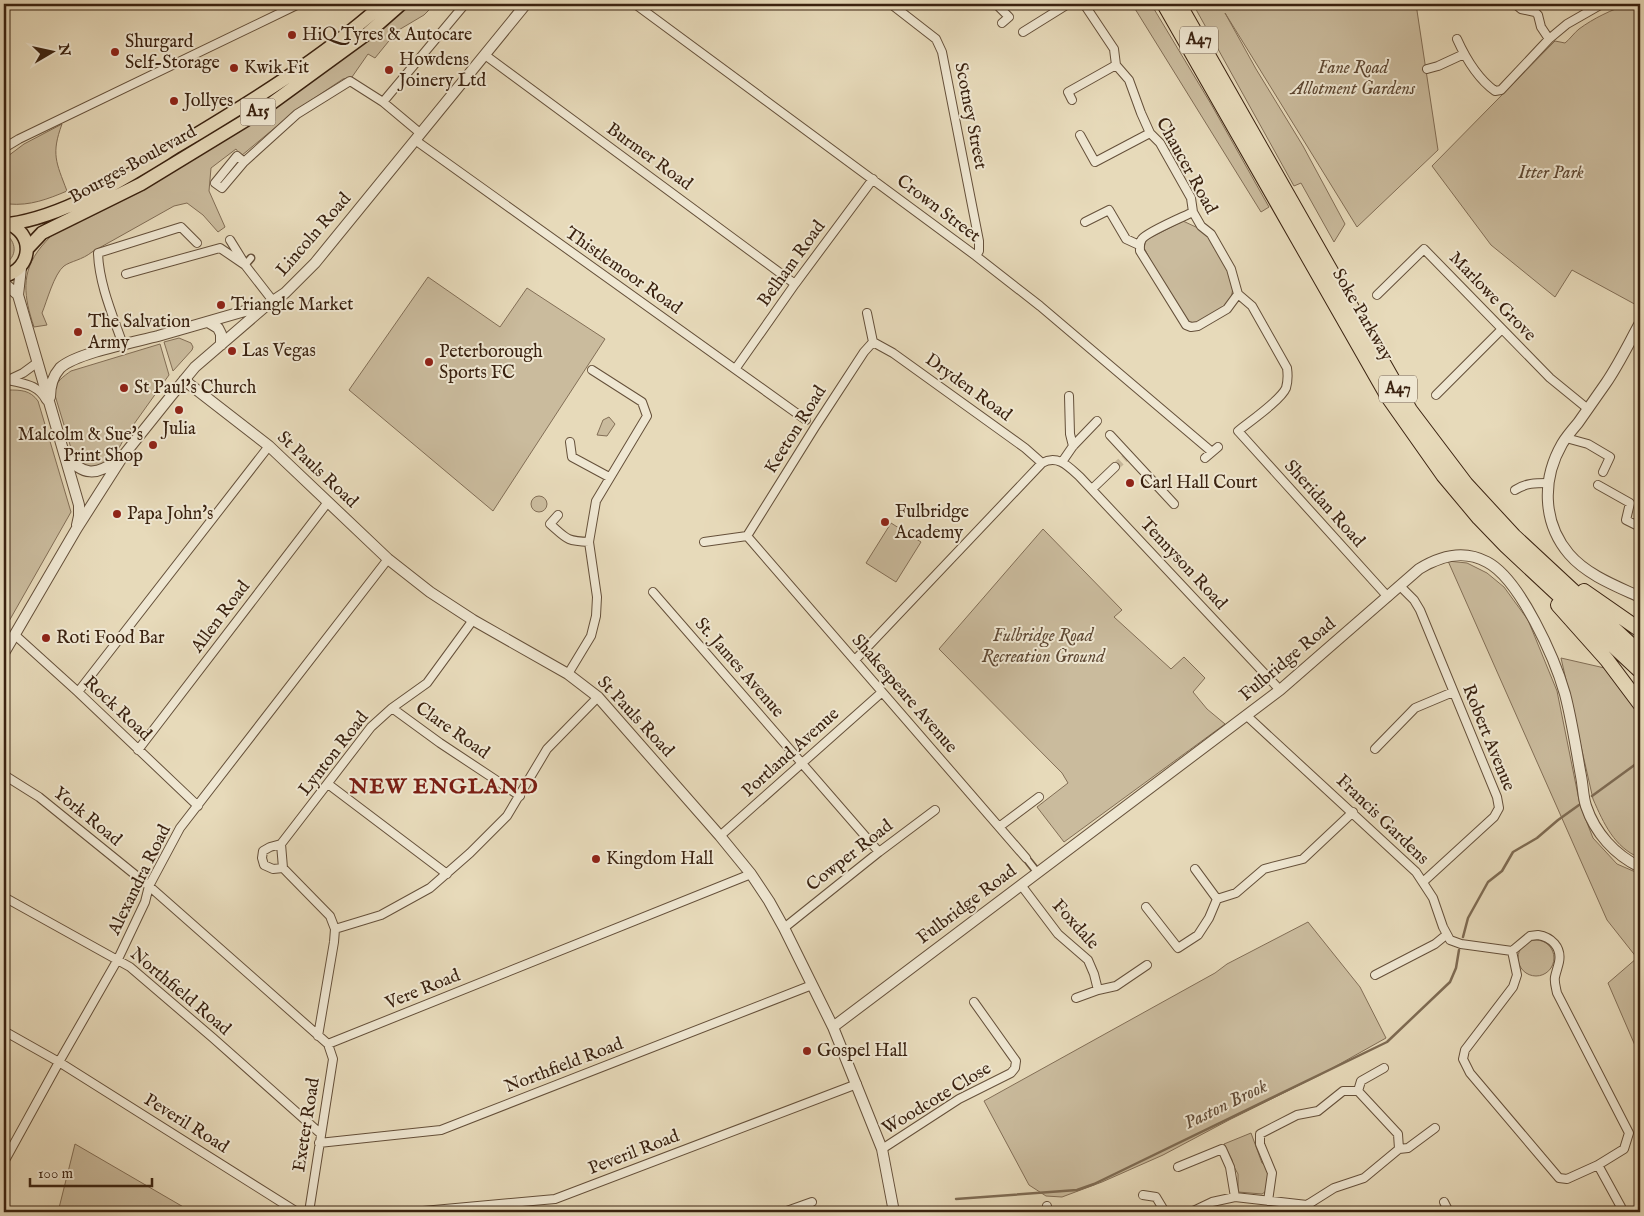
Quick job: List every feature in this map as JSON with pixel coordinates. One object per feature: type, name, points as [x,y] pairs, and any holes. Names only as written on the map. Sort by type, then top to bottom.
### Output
[{"type":"highway","name":"Soke Parkway","points":[[1164,4],[1388,397],[1443,475],[1479,518],[1506,546],[1640,671]]},
{"type":"highway","name":"Soke Parkway","points":[[1178,4],[1410,410],[1466,484],[1514,536],[1640,653]]},
{"type":"highway","name":"A47","points":[[1506,546],[1607,660],[1640,704]]},
{"type":"highway","name":"A47","points":[[1544,564],[1640,630]]},
{"type":"main road","name":"Bourges Boulevard","points":[[27,249],[42,233],[72,212],[100,197],[130,175],[250,103],[356,28],[383,4]]},
{"type":"main road","name":"Bourges Boulevard","points":[[100,197],[141,184],[261,111],[368,33],[401,4]]},
{"type":"main road","name":"Bourges Boulevard","points":[[6,223],[72,212]]},
{"type":"main road","points":[[4,276],[21,268],[27,249],[19,230],[6,223]]},
{"type":"street","points":[[4,148],[43,127],[299,4]]},
{"type":"street","points":[[383,102],[465,4]]},
{"type":"street","name":"Lincoln Road","points":[[4,653],[77,528],[123,456],[184,380],[221,345],[270,303],[285,293],[315,263],[526,4]]},
{"type":"street","name":"Crown Street","points":[[635,4],[873,179],[1040,306],[1215,450],[1206,458]]},
{"type":"street","name":"Scotney Street","points":[[891,4],[936,39],[942,52],[978,241],[979,251],[976,256]]},
{"type":"street","points":[[996,4],[1008,17],[1002,22]]},
{"type":"street","points":[[1023,32],[1068,4]]},
{"type":"street","name":"Chaucer Road","points":[[1084,4],[1114,49],[1116,64],[1129,80],[1150,133],[1160,143],[1191,198],[1193,212],[1201,226],[1211,234],[1232,269],[1238,294],[1252,306],[1287,368],[1288,379],[1285,390],[1280,397],[1238,431]]},
{"type":"street","points":[[1515,4],[1521,9],[1535,12],[1538,15],[1541,27],[1549,39]]},
{"type":"street","points":[[1457,39],[1473,70],[1495,91],[1501,90],[1549,39],[1567,24],[1602,4]]},
{"type":"street","points":[[1026,19],[1031,27]]},
{"type":"street","points":[[1426,69],[1438,66],[1464,54]]},
{"type":"street","name":"Burmer Road","points":[[485,55],[795,284]]},
{"type":"street","points":[[1060,97],[1070,96],[1116,64]]},
{"type":"street","name":"Thistlemoor Road","points":[[244,162],[297,114],[350,81],[383,102],[417,136],[639,302],[736,368],[815,427]]},
{"type":"street","points":[[1080,135],[1095,162],[1150,133]]},
{"type":"street","name":"Belham Road","points":[[736,368],[795,284],[873,179]]},
{"type":"street","points":[[1085,222],[1109,210],[1126,239],[1139,245]]},
{"type":"street","points":[[1193,212],[1142,238],[1139,245],[1140,251],[1186,325],[1191,327],[1198,326],[1227,309],[1238,294]]},
{"type":"street","points":[[123,345],[107,297],[98,253],[181,227],[197,243]]},
{"type":"street","points":[[50,408],[51,383],[60,369],[71,361],[270,303],[230,240]]},
{"type":"street","points":[[126,274],[220,248],[245,265]]},
{"type":"street","name":"Marlowe Grove","points":[[1377,295],[1424,249],[1550,378],[1588,409]]},
{"type":"street","points":[[245,265],[251,258]]},
{"type":"street","points":[[21,268],[18,295],[79,505],[80,516],[77,528]]},
{"type":"street","points":[[4,283],[18,295]]},
{"type":"street","points":[[867,313],[873,342]]},
{"type":"street","points":[[208,322],[218,328],[221,334],[221,345]]},
{"type":"street","points":[[1640,323],[1607,381],[1562,444],[1550,469],[1547,498],[1550,515],[1559,540],[1570,555],[1588,570],[1613,585],[1640,597]]},
{"type":"street","points":[[1436,394],[1502,329]]},
{"type":"street","name":"Keeton Road","points":[[747,536],[815,427],[864,352],[873,342]]},
{"type":"street","name":"Dryden Road","points":[[873,342],[893,352],[1025,448],[1042,463]]},
{"type":"street","points":[[38,362],[44,366],[60,369]]},
{"type":"street","points":[[6,381],[24,373],[38,362]]},
{"type":"street","points":[[568,674],[591,636],[596,616],[597,597],[589,542],[596,501],[647,416],[642,402],[592,370]]},
{"type":"street","name":"St Pauls Road","points":[[184,380],[269,446],[388,559],[430,592],[473,620],[568,674],[598,697],[720,836],[751,874],[769,901],[833,1027],[882,1149],[894,1212]]},
{"type":"street","points":[[6,381],[37,388],[43,394],[50,408]]},
{"type":"street","points":[[1069,396],[1070,434],[1073,446]]},
{"type":"street","points":[[856,660],[1042,463],[1052,459],[1062,462],[1073,446],[1097,421]]},
{"type":"street","name":"Sheridan Road","points":[[1238,431],[1388,596]]},
{"type":"street","points":[[1110,435],[1127,457],[1174,504]]},
{"type":"street","points":[[1566,438],[1588,444],[1610,457],[1603,472]]},
{"type":"street","points":[[570,442],[572,457],[609,477]]},
{"type":"street","points":[[78,692],[269,446]]},
{"type":"street","points":[[64,453],[78,468],[89,471],[101,471],[123,456]]},
{"type":"street","name":"Tennyson Road","points":[[1062,462],[1092,489],[1280,690]]},
{"type":"street","points":[[1092,489],[1115,467]]},
{"type":"street","points":[[1515,490],[1523,485],[1532,483],[1548,483]]},
{"type":"street","points":[[1598,485],[1630,503],[1626,520],[1640,527]]},
{"type":"street","name":"Allen Road","points":[[138,750],[328,502]]},
{"type":"street","points":[[558,515],[550,524],[560,533],[570,541],[589,542]]},
{"type":"street","points":[[704,542],[747,536]]},
{"type":"street","name":"Shakespeare Avenue","points":[[747,536],[1037,872]]},
{"type":"street","name":"Fulbridge Road","points":[[833,1027],[1247,716],[1433,560],[1452,554],[1467,555],[1487,562],[1510,582],[1534,619],[1551,656],[1565,694],[1586,806],[1599,834],[1623,858],[1640,867]]},
{"type":"street","name":"Alexandra Road","points":[[4,1162],[118,959],[145,902],[149,886],[180,828],[388,559]]},
{"type":"street","name":"Robert Avenue","points":[[1400,586],[1414,600],[1420,610],[1497,797],[1499,808],[1494,818],[1424,882]]},
{"type":"street","name":"St. James Avenue","points":[[653,592],[879,852]]},
{"type":"street","name":"Lynton Road","points":[[335,929],[330,916],[283,868],[273,869],[264,865],[263,851],[281,844],[371,727],[392,708],[427,683],[473,620]]},
{"type":"street","name":"Rock Road","points":[[15,635],[198,806]]},
{"type":"street","points":[[1375,749],[1415,708],[1453,692]]},
{"type":"street","name":"Portland Avenue","points":[[720,836],[882,693]]},
{"type":"street","points":[[318,1036],[335,929],[381,915],[430,888],[447,874],[507,816],[547,749],[598,697]]},
{"type":"street","name":"Clare Road","points":[[392,708],[440,743],[520,796]]},
{"type":"street","name":"Francis Gardens","points":[[1247,716],[1416,872],[1433,898],[1446,935]]},
{"type":"street","name":"York Road","points":[[4,774],[39,797],[149,886]]},
{"type":"street","points":[[328,784],[447,874]]},
{"type":"street","points":[[999,827],[1039,797]]},
{"type":"street","name":"Cowper Road","points":[[784,928],[935,810]]},
{"type":"street","points":[[1146,907],[1178,948],[1198,935],[1209,918],[1217,899],[1236,893],[1264,869],[1303,859],[1353,812]]},
{"type":"street","points":[[281,844],[283,868]]},
{"type":"street","points":[[1195,869],[1217,899]]},
{"type":"street","name":"Vere Road","points":[[328,1044],[751,874]]},
{"type":"street","name":"Foxdale","points":[[1021,885],[1058,934],[1088,960],[1098,990]]},
{"type":"street","points":[[149,886],[328,1044]]},
{"type":"street","name":"Northfield Road","points":[[4,897],[130,967],[320,1134]]},
{"type":"street","points":[[1375,975],[1435,944],[1446,935],[1450,940],[1462,944],[1512,951]]},
{"type":"street","points":[[1538,935],[1546,936],[1557,946],[1560,959],[1554,979],[1557,993],[1629,1133],[1624,1149],[1598,1165],[1567,1179],[1559,1178],[1470,1073],[1463,1059],[1465,1050],[1513,987],[1517,975],[1512,951],[1530,936],[1538,935]]},
{"type":"street","points":[[1076,998],[1116,986],[1148,965]]},
{"type":"street","name":"Northfield Road","points":[[319,1143],[441,1130],[812,985]]},
{"type":"street","name":"Woodcote Close","points":[[882,1149],[959,1099],[1011,1074],[1015,1068],[1016,1061],[974,1002]]},
{"type":"street","name":"Peveril Road","points":[[4,1031],[59,1062],[297,1212]]},
{"type":"street","name":"Exeter Road","points":[[309,1212],[333,1059],[328,1044]]},
{"type":"street","points":[[1358,1091],[1361,1082],[1384,1068]]},
{"type":"street","name":"Peveril Road","points":[[412,1212],[481,1209],[555,1199],[857,1084]]},
{"type":"street","points":[[1268,1201],[1272,1173],[1260,1144],[1260,1134],[1297,1116],[1318,1111],[1342,1091],[1358,1091],[1398,1134],[1400,1148]]},
{"type":"street","points":[[1191,1212],[1212,1202],[1235,1197],[1307,1205],[1334,1188],[1364,1178],[1400,1148],[1408,1148],[1436,1128]]},
{"type":"street","points":[[1178,1167],[1222,1149],[1230,1167],[1235,1197]]},
{"type":"street","points":[[1598,1165],[1622,1210]]},
{"type":"street","points":[[1143,1195],[1156,1197],[1165,1212]]},
{"type":"street","points":[[784,1212],[812,1202]]},
{"type":"street","points":[[1444,1202],[1449,1212]]},
{"type":"green space","points":[[411,4],[435,4],[424,15],[397,31],[375,58],[368,54],[352,77],[343,79],[295,111],[241,156],[236,149],[211,168],[209,191],[225,227],[218,232],[203,215],[187,203],[174,206],[84,257],[64,266],[54,281],[42,313],[47,325],[34,327],[26,295],[27,276],[34,257],[55,232],[141,190],[372,36]]},
{"type":"green space","points":[[1132,4],[1151,4],[1211,104],[1269,207],[1261,212]]},
{"type":"green space","name":"Fane Road Allotment Gardens","points":[[1193,4],[1416,4],[1438,150],[1357,227],[1225,13],[1256,69],[1303,146],[1345,224],[1334,242],[1301,183],[1294,186]]},
{"type":"green space","name":"Itter Park","points":[[1629,4],[1640,4],[1640,307],[1572,270],[1555,297],[1491,245],[1432,166],[1555,41],[1565,43],[1579,29],[1591,21]]},
{"type":"green space","points":[[62,124],[57,143],[56,158],[67,191],[32,203],[9,204],[4,199],[4,159],[24,144]]},
{"type":"green space","points":[[1183,221],[1198,228],[1208,236],[1230,274],[1233,288],[1231,299],[1227,305],[1197,324],[1189,323],[1181,315],[1144,248],[1146,240]]},
{"type":"green space","points":[[4,233],[13,244],[14,253],[9,261],[4,264]]},
{"type":"green space","points":[[428,277],[500,327],[527,288],[605,339],[493,511],[349,390]]},
{"type":"green space","points":[[179,338],[191,343],[193,347],[173,371],[164,342]]},
{"type":"green space","points":[[160,344],[169,375],[113,455],[99,465],[91,466],[84,464],[77,458],[71,448],[54,392],[56,385],[71,371]]},
{"type":"green space","points":[[4,391],[25,391],[38,401],[71,512],[4,630]]},
{"type":"green space","points":[[609,417],[615,424],[607,436],[597,435],[603,420]]},
{"type":"green space","points":[[539,496],[547,504],[539,512],[531,504]]},
{"type":"green space","points":[[891,523],[921,542],[896,582],[866,563]]},
{"type":"green space","name":"Fulbridge Road Recreation Ground","points":[[1043,529],[1122,610],[1114,617],[1171,669],[1184,657],[1205,678],[1193,692],[1207,709],[1225,724],[1064,842],[1037,807],[1068,783],[1062,773],[939,649]]},
{"type":"green space","points":[[1448,561],[1467,563],[1487,573],[1504,587],[1528,620],[1557,691],[1580,805],[1593,838],[1617,864],[1640,874],[1640,1057],[1608,983],[1637,958],[1607,920]]},
{"type":"green space","points":[[1561,658],[1609,669],[1640,714],[1640,858],[1623,848],[1611,834],[1593,799]]},
{"type":"green space","points":[[1308,922],[1360,987],[1386,1038],[1320,1075],[1163,1155],[1102,1182],[1062,1197],[1046,1196],[1029,1185],[984,1101],[1215,973],[1227,964]]},
{"type":"green space","points":[[1536,940],[1543,941],[1549,945],[1553,951],[1553,965],[1549,971],[1543,975],[1536,976],[1529,975],[1523,971],[1519,965],[1518,958],[1519,951],[1523,945],[1529,941]]},
{"type":"green space","points":[[1251,1133],[1262,1163],[1266,1165],[1268,1172],[1267,1185],[1265,1192],[1262,1194],[1238,1192],[1238,1174],[1224,1144]]},
{"type":"green space","points":[[75,1144],[192,1212],[58,1212]]},
{"type":"waterway","name":"Paston Brook","points":[[1592,796],[1640,761]]},
{"type":"waterway","name":"Paston Brook","points":[[1463,937],[1468,918],[1488,882],[1502,871],[1513,852],[1537,838],[1579,805]]},
{"type":"waterway","name":"Paston Brook","points":[[956,1199],[1077,1190],[1094,1184],[1387,1042],[1450,982],[1456,968],[1459,950]]},
{"type":"tunnel","points":[[1115,467],[1125,458]]},
{"type":"place","name":"HiQ Tyres & Autocare","points":[[292,35]]},
{"type":"place","name":"Shurgard Self-Storage","points":[[115,52]]},
{"type":"place","name":"Kwik Fit","points":[[234,68]]},
{"type":"place","name":"Howdens Joinery Ltd","points":[[389,70]]},
{"type":"place","name":"Jollyes","points":[[174,101]]},
{"type":"place","name":"Triangle Market","points":[[221,305]]},
{"type":"place","name":"The Salvation Army","points":[[78,332]]},
{"type":"place","name":"Las Vegas","points":[[232,351]]},
{"type":"place","name":"Peterborough Sports FC","points":[[429,362]]},
{"type":"place","name":"St Paul's Church","points":[[124,388]]},
{"type":"place","name":"Julia","points":[[179,410]]},
{"type":"place","name":"Malcolm & Sue's Print Shop","points":[[153,445]]},
{"type":"place","name":"Carl Hall Court","points":[[1130,483]]},
{"type":"place","name":"Papa John's","points":[[117,514]]},
{"type":"place","name":"Fulbridge Academy","points":[[885,522]]},
{"type":"place","name":"Roti Food Bar","points":[[46,638]]},
{"type":"place","name":"Kingdom Hall","points":[[596,859]]},
{"type":"place","name":"Gospel Hall","points":[[807,1051]]},
{"type":"district","name":"NEW ENGLAND","points":[[444,787]]}]
